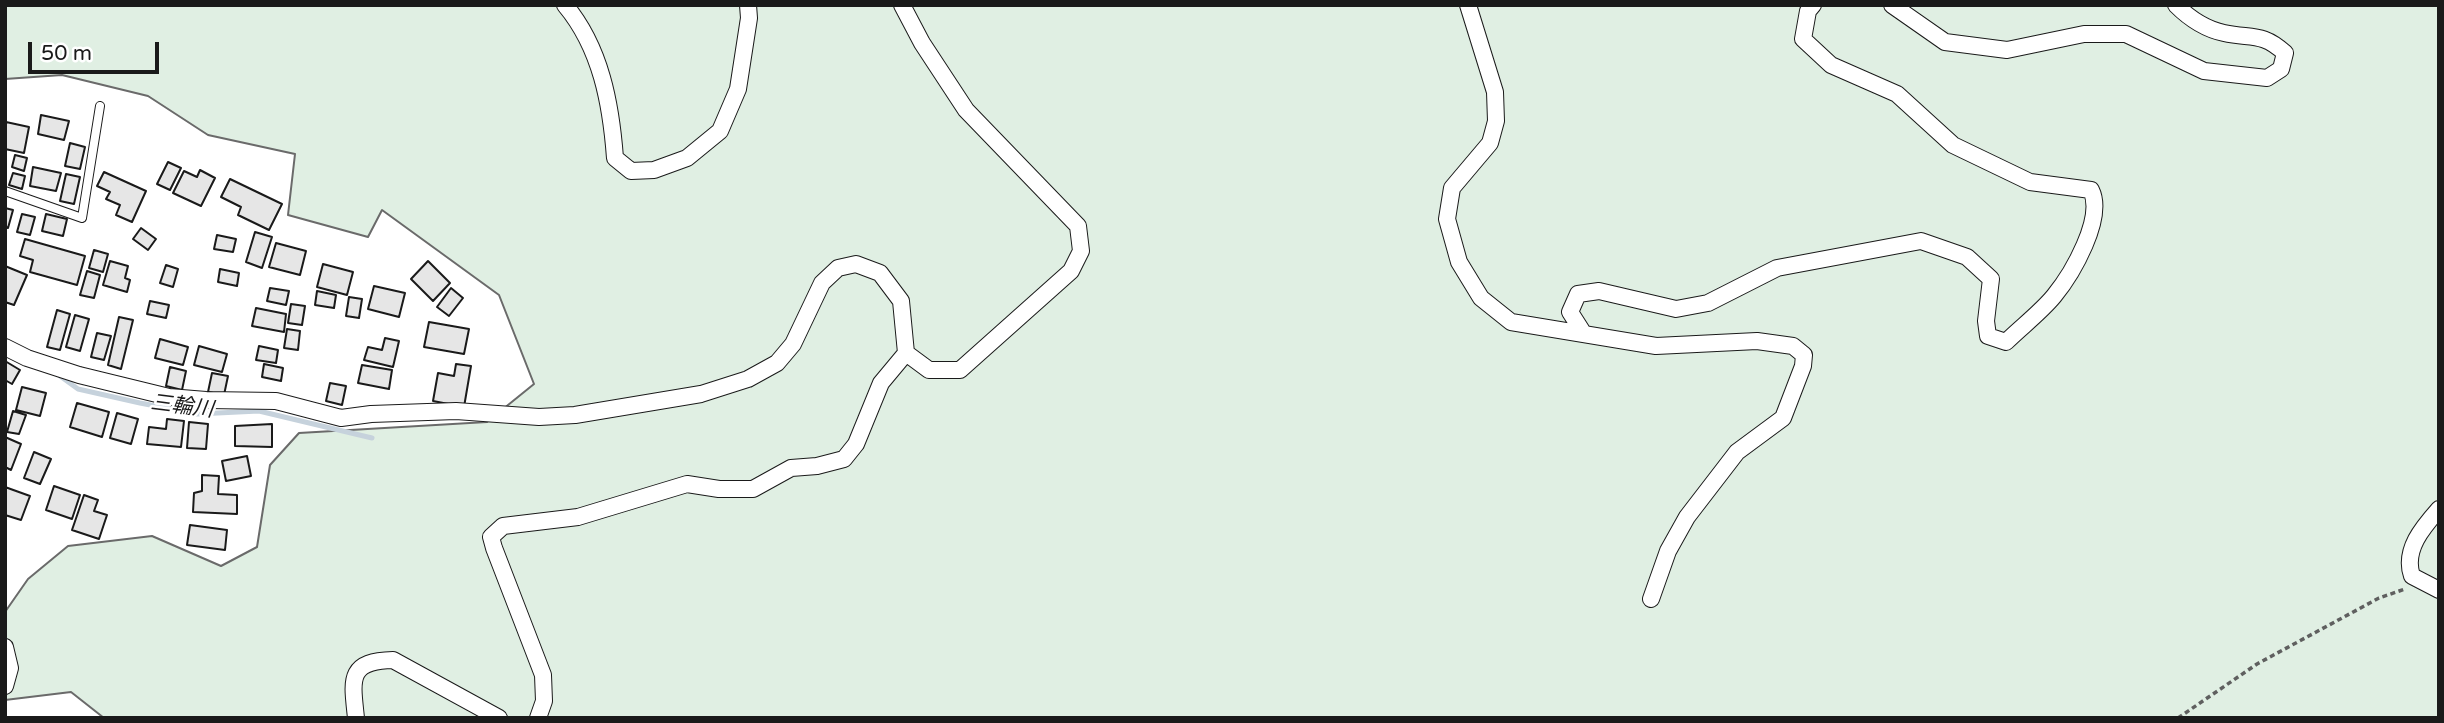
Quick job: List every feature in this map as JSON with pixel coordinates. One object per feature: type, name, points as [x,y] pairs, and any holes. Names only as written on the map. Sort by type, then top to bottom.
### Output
[{"type":"street","points":[[565,5],[580,23],[600,66],[612,121],[615,158],[631,171],[654,170],[687,158],[720,131],[738,89],[749,18],[748,5]]},
{"type":"street","points":[[902,5],[922,43],[966,110],[1078,226],[1081,251],[1071,271],[960,370],[929,370],[906,353]]},
{"type":"street","points":[[1468,5],[1495,92],[1496,121],[1490,143],[1452,188],[1447,219],[1459,262],[1481,298],[1511,322],[1657,346],[1757,341],[1793,346],[1804,355],[1803,366],[1783,418],[1737,452],[1687,517],[1668,551],[1651,599]]},
{"type":"street","points":[[1584,334],[1570,312],[1578,294],[1599,291],[1676,309],[1708,303],[1777,268],[1921,241],[1967,257],[1991,279],[1986,321],[1988,336],[2006,342],[2054,295],[2080,256],[2091,228],[2095,199],[2091,190],[2030,181],[1953,145],[1897,94],[1831,65],[1803,39],[1808,11],[1813,5]]},
{"type":"street","points":[[1892,5],[1945,42],[2007,50],[2084,34],[2126,34],[2204,71],[2267,78],[2281,69],[2285,53],[2271,40],[2221,33],[2190,19],[2176,5]]},
{"type":"street","points":[[5,347],[27,358],[79,375],[169,397],[276,401],[341,418],[371,414],[456,411],[538,417],[575,415],[701,394],[748,379],[778,363],[793,344],[822,283],[838,268],[856,264],[880,273],[901,301],[906,353],[881,383],[856,444],[844,459],[817,466],[791,468],[753,489],[719,489],[687,484],[578,517],[503,526],[491,537],[543,675],[544,701],[538,718]]},
{"type":"street","points":[[2432,586],[2412,576],[2409,558],[2421,529],[2439,509]]},
{"type":"street","points":[[5,647],[10,668],[5,686]]},
{"type":"street","points":[[356,718],[352,679],[360,667],[373,660],[393,660],[499,718]]},
{"type":"lane","points":[[5,191],[82,218],[100,106]]},
{"type":"path","points":[[2178,718],[2257,664],[2379,598],[2432,586]]},
{"type":"green space","points":[[5,5],[2439,5],[2439,718],[104,718],[71,692],[5,700],[5,612],[28,579],[68,546],[152,536],[221,566],[257,547],[270,465],[299,433],[487,422],[534,384],[499,295],[382,210],[368,237],[288,215],[295,154],[208,135],[148,96],[62,75],[5,79]]},
{"type":"building","points":[[41,115],[69,121],[64,140],[38,134]]},
{"type":"building","points":[[6,122],[29,127],[24,153],[5,149]]},
{"type":"building","points":[[70,143],[85,147],[80,169],[65,166]]},
{"type":"building","points":[[15,155],[27,158],[24,171],[12,167]]},
{"type":"building","points":[[168,162],[181,168],[170,190],[157,184]]},
{"type":"building","points":[[33,167],[61,173],[56,191],[30,186]]},
{"type":"building","points":[[200,170],[215,178],[201,206],[173,193],[184,171],[197,177]]},
{"type":"building","points":[[104,172],[146,191],[132,222],[116,215],[120,205],[106,199],[110,192],[97,186]]},
{"type":"building","points":[[13,173],[25,176],[22,189],[9,185]]},
{"type":"building","points":[[66,174],[80,177],[74,204],[60,201]]},
{"type":"building","points":[[230,179],[282,204],[269,230],[238,215],[241,207],[221,197]]},
{"type":"building","points":[[5,208],[13,210],[8,228],[5,227]]},
{"type":"building","points":[[22,214],[35,217],[30,235],[17,232]]},
{"type":"building","points":[[46,214],[67,219],[63,236],[42,231]]},
{"type":"building","points":[[141,228],[156,239],[148,250],[133,239]]},
{"type":"building","points":[[255,232],[272,237],[262,268],[246,262]]},
{"type":"building","points":[[217,235],[236,239],[233,252],[214,249]]},
{"type":"building","points":[[25,239],[85,256],[77,285],[30,272],[33,260],[20,256]]},
{"type":"building","points":[[276,243],[306,251],[300,275],[269,267]]},
{"type":"building","points":[[94,250],[108,254],[103,272],[89,268]]},
{"type":"building","points":[[110,261],[128,266],[125,278],[130,280],[127,292],[103,285]]},
{"type":"building","points":[[428,261],[450,283],[433,301],[411,279]]},
{"type":"building","points":[[323,264],[353,272],[347,295],[317,287]]},
{"type":"building","points":[[166,265],[178,269],[173,287],[160,283]]},
{"type":"building","points":[[5,266],[27,275],[14,305],[5,302]]},
{"type":"building","points":[[220,269],[239,273],[237,286],[218,282]]},
{"type":"building","points":[[87,271],[100,275],[94,298],[80,295]]},
{"type":"building","points":[[374,286],[405,293],[399,317],[368,309]]},
{"type":"building","points":[[270,288],[289,291],[286,305],[267,301]]},
{"type":"building","points":[[451,288],[463,298],[449,316],[437,307]]},
{"type":"building","points":[[317,291],[336,295],[334,308],[315,305]]},
{"type":"building","points":[[349,297],[362,299],[359,318],[346,316]]},
{"type":"building","points":[[150,301],[169,305],[166,318],[147,314]]},
{"type":"building","points":[[291,304],[305,306],[302,325],[288,323]]},
{"type":"building","points":[[256,308],[286,314],[284,332],[252,326]]},
{"type":"building","points":[[57,310],[70,314],[60,350],[47,347]]},
{"type":"building","points":[[75,315],[89,319],[80,351],[66,347]]},
{"type":"building","points":[[119,317],[133,320],[121,369],[108,365]]},
{"type":"building","points":[[429,322],[469,329],[464,354],[424,347]]},
{"type":"building","points":[[287,329],[300,331],[298,350],[284,348]]},
{"type":"building","points":[[97,333],[111,336],[104,360],[91,357]]},
{"type":"building","points":[[385,338],[399,341],[393,367],[364,360],[368,347],[382,350]]},
{"type":"building","points":[[160,339],[188,347],[183,365],[155,358]]},
{"type":"building","points":[[199,346],[227,354],[222,372],[194,365]]},
{"type":"building","points":[[259,346],[278,350],[276,363],[256,360]]},
{"type":"building","points":[[5,361],[20,370],[12,384],[5,380]]},
{"type":"building","points":[[264,364],[283,368],[281,381],[262,377]]},
{"type":"building","points":[[456,364],[471,366],[464,407],[433,401],[438,373],[454,376]]},
{"type":"building","points":[[362,365],[392,370],[389,389],[358,383]]},
{"type":"building","points":[[170,367],[186,371],[182,390],[166,386]]},
{"type":"building","points":[[212,373],[228,376],[224,395],[208,392]]},
{"type":"building","points":[[330,383],[346,386],[342,405],[326,401]]},
{"type":"building","points":[[22,387],[46,393],[40,416],[16,410]]},
{"type":"building","points":[[77,403],[109,412],[102,437],[70,427]]},
{"type":"building","points":[[13,411],[26,415],[19,434],[7,432]]},
{"type":"building","points":[[117,413],[138,419],[131,444],[110,438]]},
{"type":"building","points":[[167,419],[184,421],[181,447],[147,444],[149,427],[166,429]]},
{"type":"building","points":[[189,422],[208,424],[206,449],[187,448]]},
{"type":"building","points":[[272,424],[272,447],[235,446],[235,426]]},
{"type":"building","points":[[5,437],[21,444],[11,470],[5,467]]},
{"type":"building","points":[[34,452],[51,459],[40,484],[24,478]]},
{"type":"building","points":[[247,456],[251,476],[226,481],[222,461]]},
{"type":"building","points":[[202,475],[219,476],[218,494],[237,495],[237,514],[193,512],[194,493],[202,491]]},
{"type":"building","points":[[54,486],[80,495],[72,519],[46,510]]},
{"type":"building","points":[[5,487],[30,496],[21,520],[5,515]]},
{"type":"building","points":[[84,495],[98,500],[94,511],[107,515],[99,539],[72,530]]},
{"type":"building","points":[[190,525],[227,530],[225,550],[187,545]]},
{"type":"waterway","name":"三輪川","points":[[60,376],[78,389],[140,403],[197,414],[259,411],[372,438]]}]
